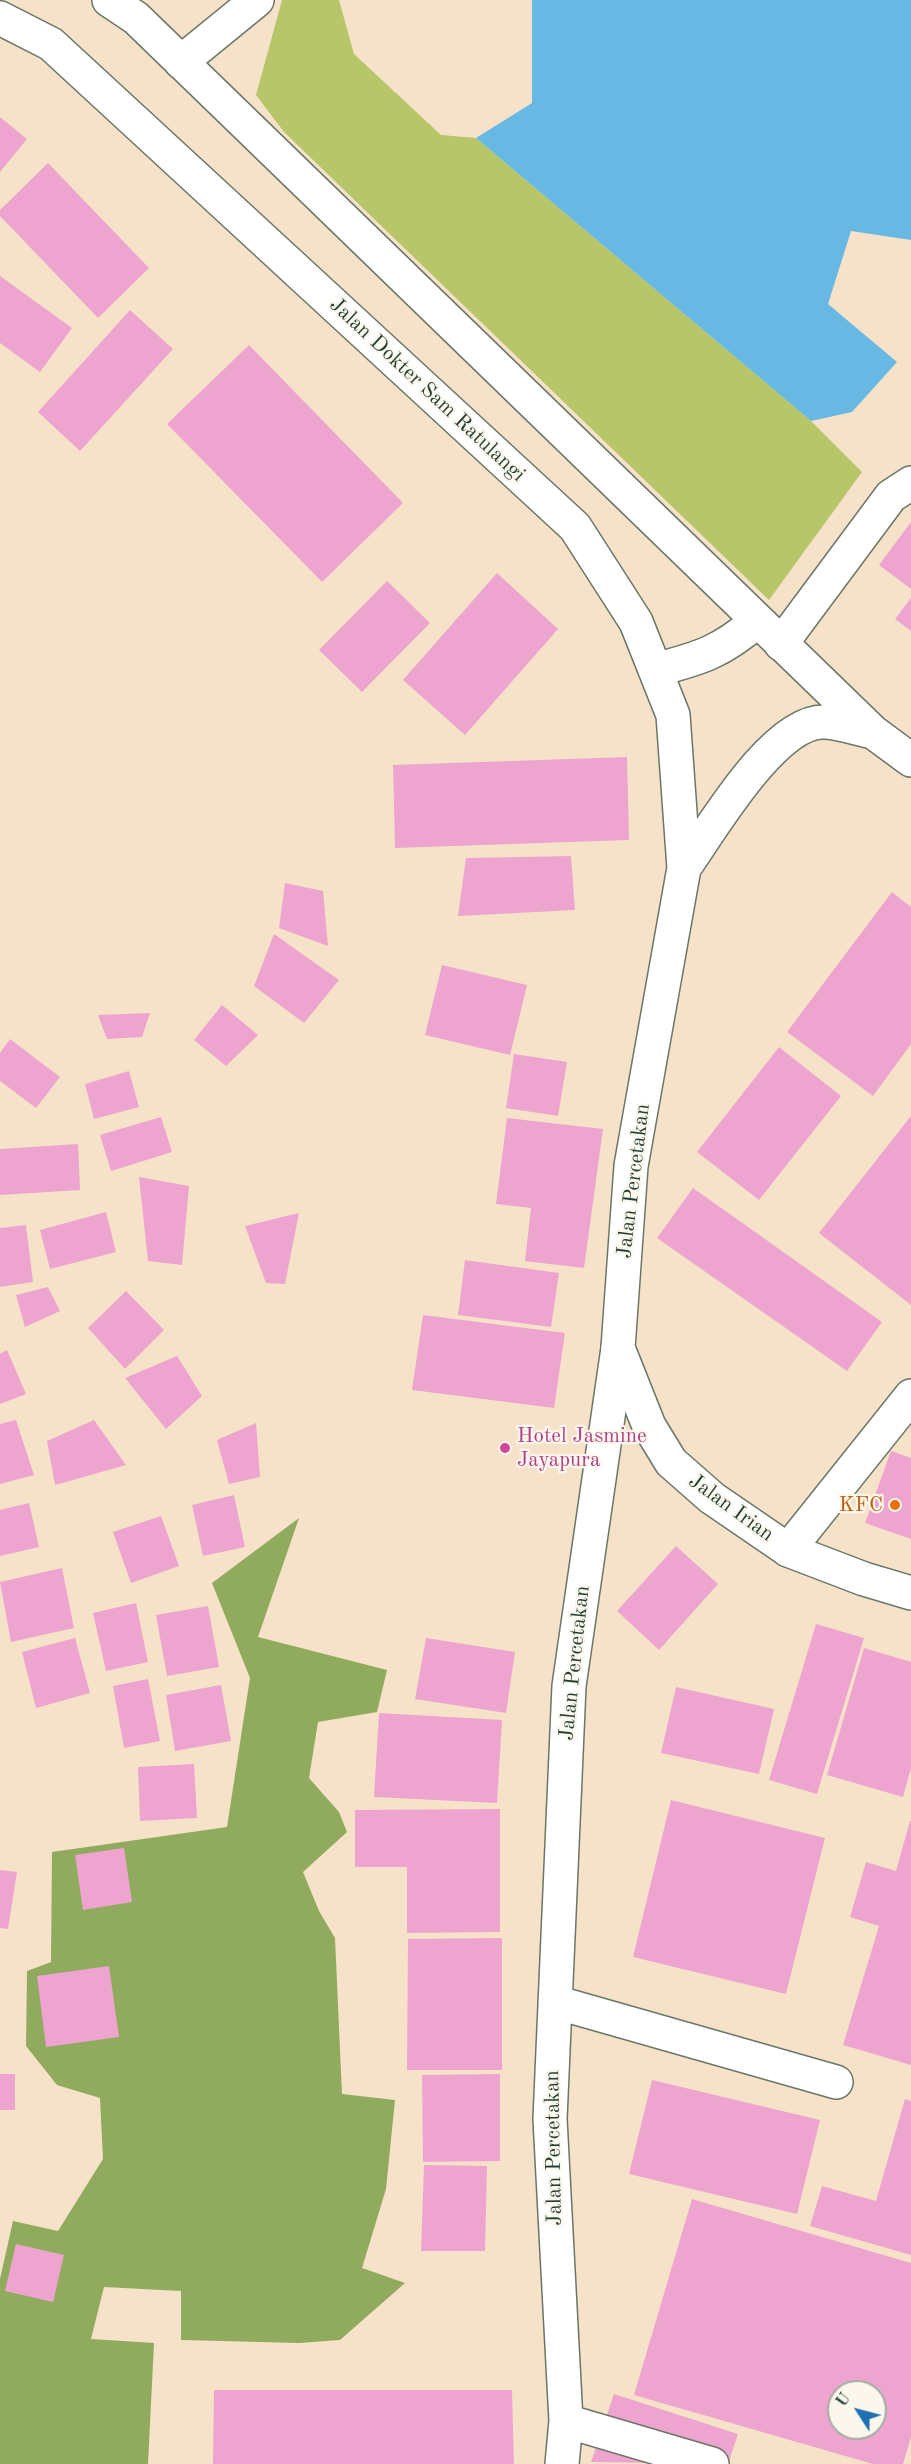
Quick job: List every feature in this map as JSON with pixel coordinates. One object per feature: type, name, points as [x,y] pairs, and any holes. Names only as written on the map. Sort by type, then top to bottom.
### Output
[{"type":"main road","points":[[109,0],[136,18],[182,62],[873,732],[911,759]]},
{"type":"main road","points":[[182,62],[257,0]]},
{"type":"main road","name":"Jalan Dokter Sam Ratulangi","points":[[0,18],[51,44],[575,527],[636,622],[673,715],[684,868]]},
{"type":"main road","points":[[781,644],[891,496],[911,483]]},
{"type":"main road","points":[[655,670],[693,660],[729,644],[757,621]]},
{"type":"main road","points":[[684,868],[771,748],[801,728],[823,722],[873,732]]},
{"type":"main road","name":"Jalan Percetakan","points":[[562,2464],[566,2421],[550,2120],[569,1686],[618,1348],[631,1166],[684,868]]},
{"type":"main road","name":"Jalan Irian","points":[[618,1348],[649,1426],[671,1462],[712,1498],[788,1550],[864,1579],[911,1593]]},
{"type":"main road","points":[[788,1550],[911,1396]]},
{"type":"main road","points":[[555,2002],[836,2082]]},
{"type":"main road","points":[[566,2421],[637,2453],[712,2464]]},
{"type":"green space","points":[[282,0],[339,0],[354,54],[441,135],[476,138],[811,421],[862,472],[769,600],[284,132],[256,95]]},
{"type":"green space","points":[[299,1518],[258,1637],[387,1670],[377,1712],[318,1722],[309,1778],[339,1812],[347,1832],[303,1872],[319,1911],[335,1938],[342,2094],[395,2100],[386,2189],[362,2268],[405,2283],[340,2340],[299,2343],[181,2340],[181,2291],[104,2287],[91,2339],[154,2343],[148,2464],[0,2464],[0,2279],[13,2221],[58,2231],[103,2159],[100,2098],[57,2085],[26,2046],[27,1971],[51,1962],[52,1852],[227,1827],[250,1678],[212,1583]]},
{"type":"water","points":[[532,0],[911,0],[911,240],[851,231],[828,304],[897,362],[852,412],[811,421],[476,138],[532,103]]},
{"type":"building","points":[[0,117],[27,139],[0,172]]},
{"type":"building","points":[[48,163],[149,268],[98,318],[0,216],[0,210]]},
{"type":"building","points":[[0,276],[72,328],[40,372],[0,343]]},
{"type":"building","points":[[130,310],[173,349],[80,451],[38,412]]},
{"type":"building","points":[[249,345],[403,503],[322,582],[167,424]]},
{"type":"building","points":[[911,522],[911,589],[879,565]]},
{"type":"building","points":[[497,573],[558,629],[465,735],[403,680]]},
{"type":"building","points":[[387,581],[430,623],[362,692],[319,650]]},
{"type":"building","points":[[911,598],[911,631],[895,619]]},
{"type":"building","points":[[627,757],[629,840],[395,848],[393,765]]},
{"type":"building","points":[[571,856],[575,910],[458,916],[466,858]]},
{"type":"building","points":[[285,883],[323,891],[328,946],[279,928]]},
{"type":"building","points":[[892,892],[911,907],[911,1044],[873,1096],[787,1032]]},
{"type":"building","points":[[274,934],[339,980],[304,1023],[254,986]]},
{"type":"building","points":[[442,965],[527,985],[510,1055],[425,1035]]},
{"type":"building","points":[[222,1005],[258,1035],[226,1066],[194,1040]]},
{"type":"building","points":[[150,1013],[142,1037],[107,1039],[98,1015]]},
{"type":"building","points":[[10,1039],[60,1077],[36,1108],[0,1081],[0,1053]]},
{"type":"building","points":[[779,1047],[841,1096],[759,1200],[697,1152]]},
{"type":"building","points":[[514,1054],[567,1062],[558,1116],[506,1108]]},
{"type":"building","points":[[129,1071],[139,1107],[94,1119],[85,1084]]},
{"type":"building","points":[[911,1116],[911,1305],[819,1233]]},
{"type":"building","points":[[161,1117],[172,1152],[111,1171],[100,1135]]},
{"type":"building","points":[[507,1118],[603,1129],[584,1268],[525,1261],[531,1208],[496,1204]]},
{"type":"building","points":[[78,1144],[80,1190],[0,1195],[0,1149]]},
{"type":"building","points":[[139,1177],[189,1186],[182,1265],[148,1261]]},
{"type":"building","points":[[693,1188],[882,1322],[847,1371],[657,1238]]},
{"type":"building","points":[[106,1212],[116,1252],[50,1269],[40,1230]]},
{"type":"building","points":[[299,1213],[285,1284],[266,1283],[245,1226]]},
{"type":"building","points":[[26,1225],[33,1282],[0,1287],[0,1228]]},
{"type":"building","points":[[465,1260],[559,1273],[551,1327],[458,1315]]},
{"type":"building","points":[[48,1287],[60,1311],[25,1327],[16,1295]]},
{"type":"building","points":[[126,1291],[164,1330],[125,1369],[88,1328]]},
{"type":"building","points":[[423,1315],[565,1333],[554,1408],[412,1390]]},
{"type":"building","points":[[7,1350],[26,1394],[0,1404],[0,1354]]},
{"type":"building","points":[[177,1356],[202,1396],[166,1429],[125,1378]]},
{"type":"building","points":[[16,1420],[34,1475],[0,1484],[0,1424]]},
{"type":"building","points":[[94,1420],[126,1465],[55,1485],[47,1441]]},
{"type":"building","points":[[256,1423],[260,1477],[229,1484],[217,1440]]},
{"type":"building","points":[[891,1451],[911,1458],[911,1539],[865,1523]]},
{"type":"building","points":[[234,1495],[245,1547],[203,1556],[192,1505]]},
{"type":"building","points":[[29,1503],[39,1547],[0,1556],[0,1510]]},
{"type":"building","points":[[161,1516],[179,1566],[131,1583],[113,1532]]},
{"type":"building","points":[[676,1546],[718,1584],[659,1650],[617,1611]]},
{"type":"building","points":[[62,1568],[74,1628],[11,1642],[0,1582]]},
{"type":"building","points":[[136,1603],[148,1662],[106,1671],[93,1613]]},
{"type":"building","points":[[208,1606],[219,1667],[167,1676],[156,1615]]},
{"type":"building","points":[[816,1624],[864,1638],[817,1794],[769,1780]]},
{"type":"building","points":[[75,1638],[90,1693],[36,1708],[22,1652]]},
{"type":"building","points":[[426,1638],[515,1652],[506,1713],[415,1699]]},
{"type":"building","points":[[864,1648],[911,1662],[911,1768],[903,1797],[827,1775]]},
{"type":"building","points":[[148,1679],[160,1741],[124,1748],[113,1686]]},
{"type":"building","points":[[221,1685],[231,1741],[175,1751],[166,1695]]},
{"type":"building","points":[[676,1687],[774,1709],[759,1774],[661,1753]]},
{"type":"building","points":[[379,1713],[502,1720],[497,1803],[374,1797]]},
{"type":"building","points":[[194,1764],[197,1818],[140,1821],[138,1767]]},
{"type":"building","points":[[671,1800],[825,1838],[786,1994],[633,1957]]},
{"type":"building","points":[[500,1809],[500,1932],[407,1933],[407,1867],[355,1867],[355,1810]]},
{"type":"building","points":[[910,1821],[911,2065],[843,2045],[879,1926],[850,1917],[866,1862],[896,1871]]},
{"type":"building","points":[[124,1848],[132,1902],[83,1910],[75,1855]]},
{"type":"building","points":[[0,1870],[17,1872],[8,1929],[0,1928]]},
{"type":"building","points":[[502,1938],[502,2070],[407,2070],[408,1939]]},
{"type":"building","points":[[109,1966],[119,2037],[46,2047],[37,1976]]},
{"type":"building","points":[[0,2074],[15,2074],[15,2110],[0,2110]]},
{"type":"building","points":[[500,2074],[500,2161],[423,2162],[422,2075]]},
{"type":"building","points":[[652,2080],[820,2120],[797,2214],[629,2174]]},
{"type":"building","points":[[905,2099],[911,2101],[911,2255],[810,2226],[822,2186],[876,2201]]},
{"type":"building","points":[[424,2165],[487,2166],[485,2251],[421,2251]]},
{"type":"building","points":[[692,2199],[911,2263],[911,2437],[903,2464],[873,2464],[634,2395]]},
{"type":"building","points":[[16,2244],[64,2255],[53,2302],[5,2291]]},
{"type":"building","points":[[214,2390],[512,2390],[514,2464],[213,2464]]},
{"type":"building","points":[[614,2394],[738,2434],[728,2464],[591,2462]]},
{"type":"place","name":"Hotel Jasmine Jayapura","points":[[505,1448]]},
{"type":"place","name":"KFC","points":[[895,1505]]}]
